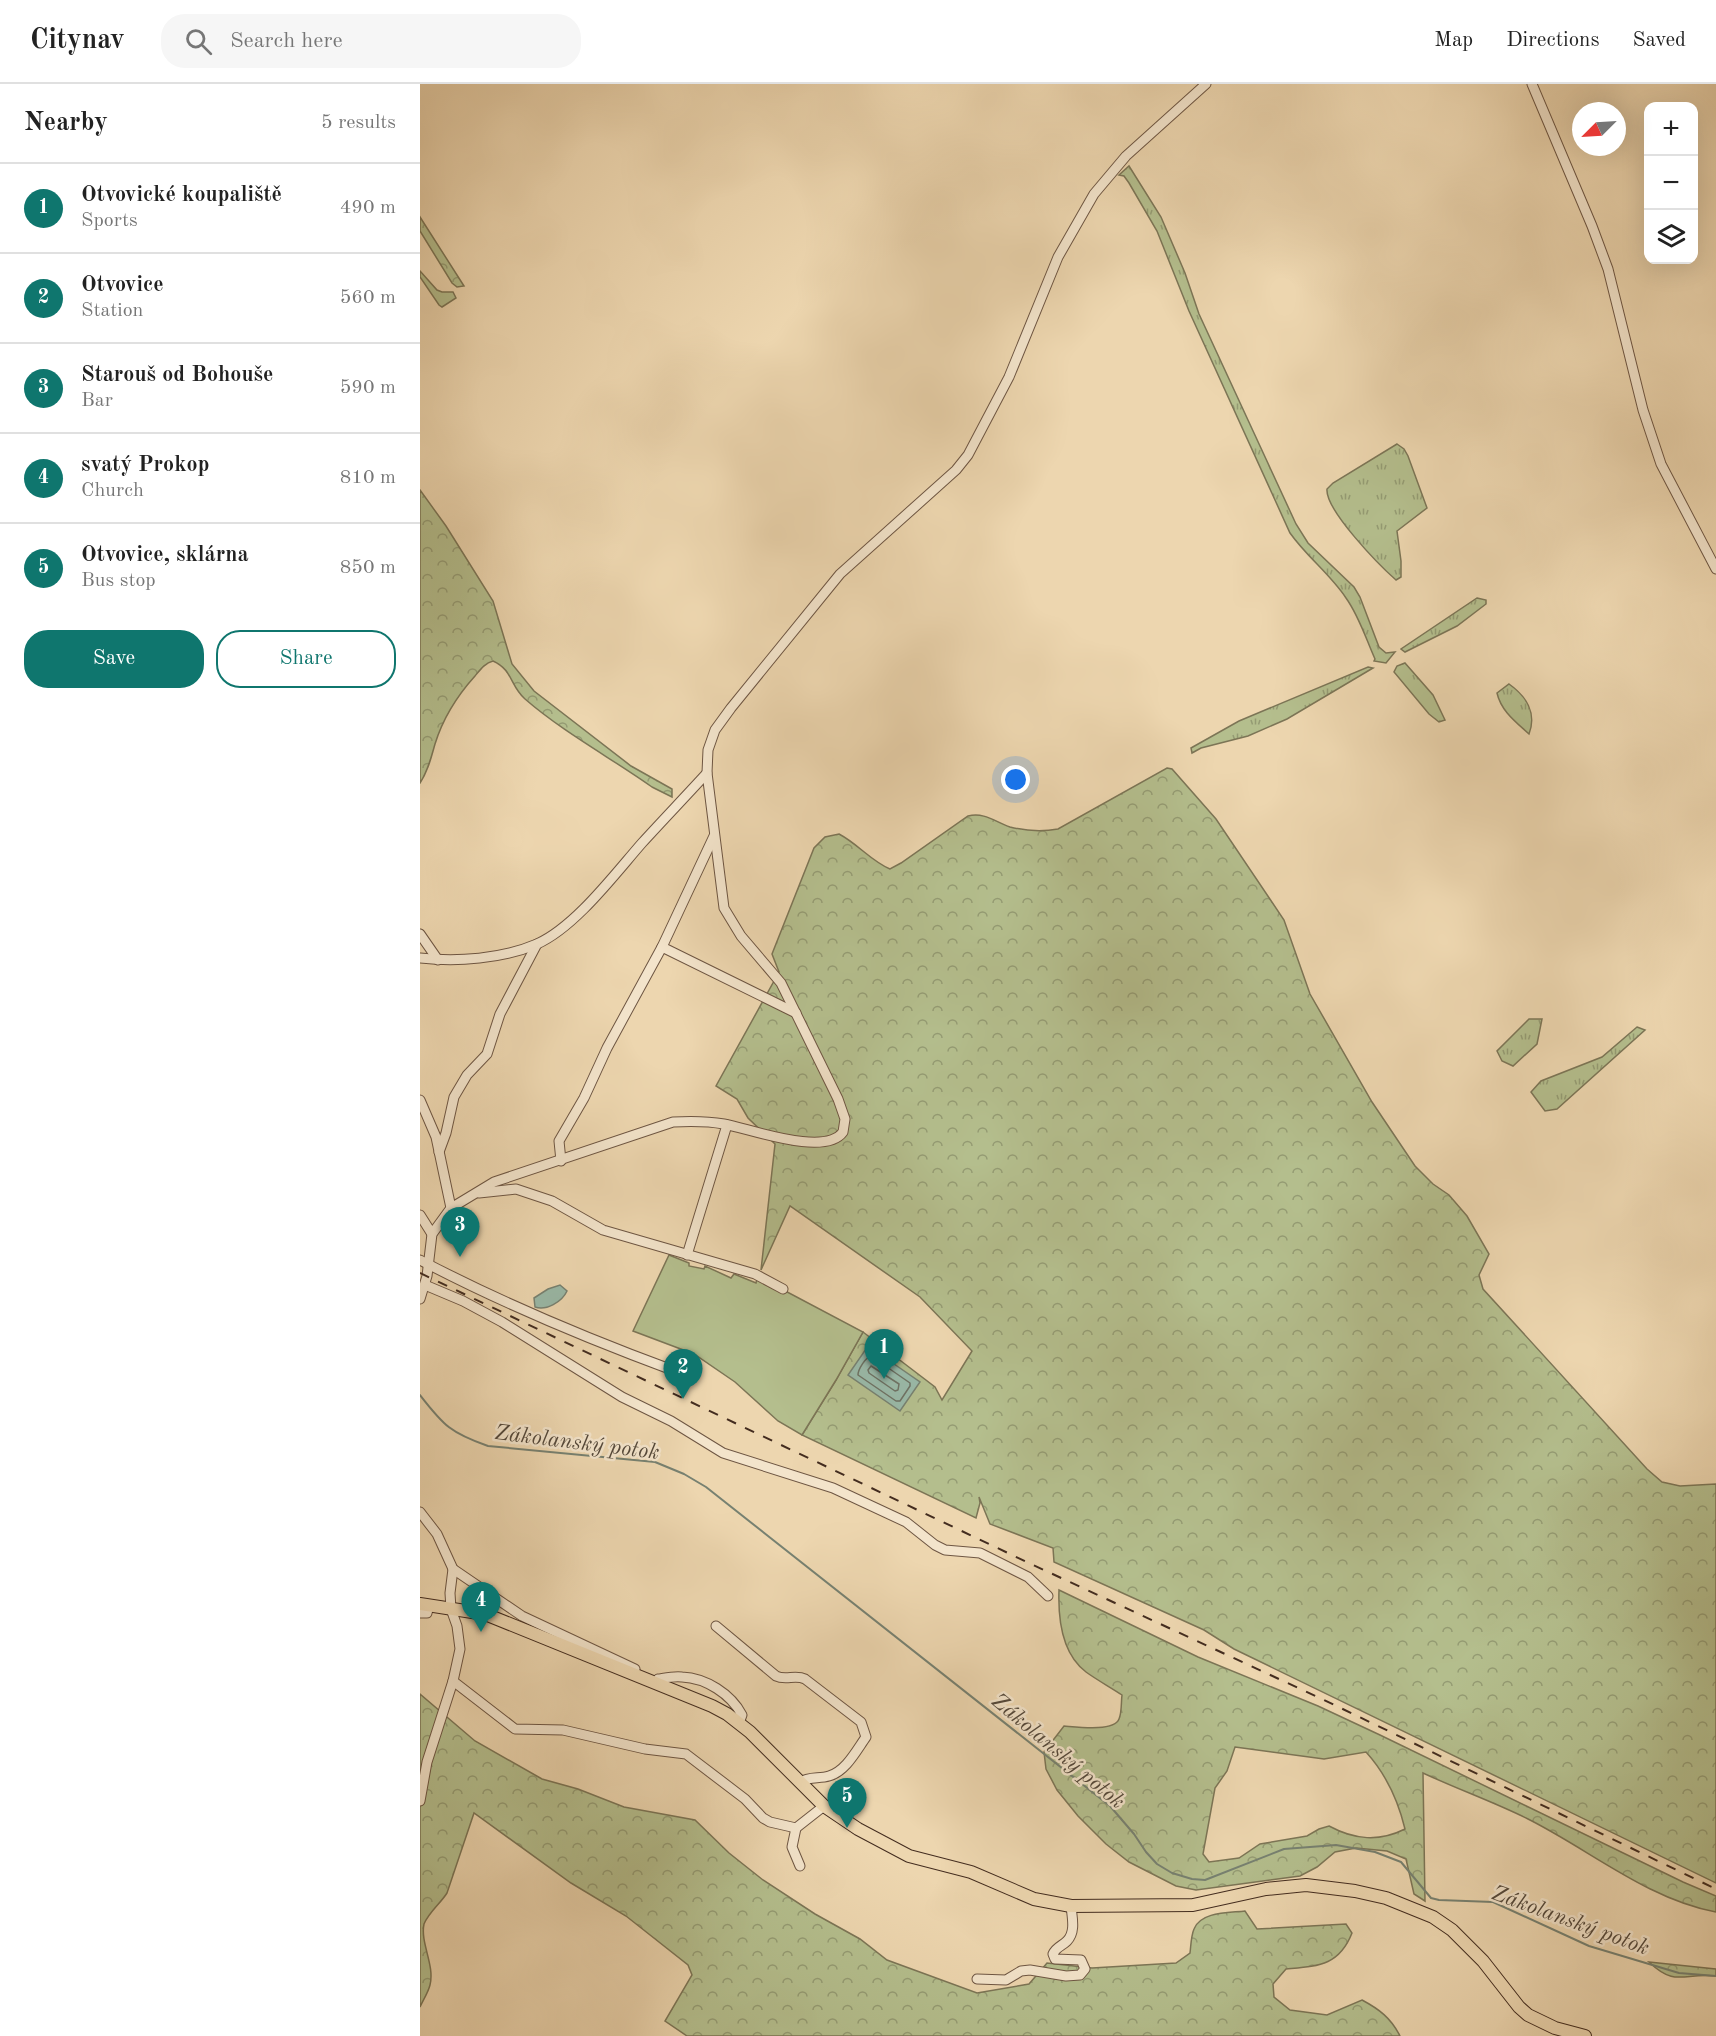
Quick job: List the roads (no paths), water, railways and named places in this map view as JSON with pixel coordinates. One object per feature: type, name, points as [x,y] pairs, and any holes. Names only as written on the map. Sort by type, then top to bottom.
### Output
[{"type":"main road","points":[[423,1608],[484,1614],[658,1682],[712,1706],[739,1723],[766,1747],[824,1806],[858,1829],[909,1856],[971,1872],[1034,1899],[1071,1906],[1193,1905],[1266,1889],[1306,1885],[1355,1891],[1386,1898],[1433,1917],[1452,1930],[1483,1961],[1528,2015],[1547,2025],[1585,2036]]},
{"type":"street","points":[[420,1299],[425,1285],[424,1262],[432,1234],[451,1208],[494,1182],[674,1122],[701,1121],[813,1143],[832,1141],[843,1132],[845,1119],[838,1099],[781,983],[737,930],[724,908],[707,773],[708,750],[712,735],[738,699],[840,574],[943,484],[968,455],[1009,377],[1058,257],[1094,194],[1126,156],[1206,84]]},
{"type":"street","points":[[1532,84],[1608,269],[1643,410],[1660,464],[1716,569]]},
{"type":"street","points":[[420,958],[438,960],[497,956],[537,944],[557,932],[602,891],[641,844],[707,773]]},
{"type":"street","points":[[561,1161],[559,1141],[584,1098],[607,1048],[662,947],[715,833]]},
{"type":"street","points":[[420,934],[438,960]]},
{"type":"street","points":[[439,1152],[454,1097],[467,1075],[487,1054],[501,1014],[537,944]]},
{"type":"street","points":[[662,947],[796,1013]]},
{"type":"street","points":[[420,1100],[436,1137],[451,1208]]},
{"type":"street","points":[[687,1256],[726,1125]]},
{"type":"street","points":[[476,1193],[516,1189],[552,1201],[603,1230],[755,1274],[783,1289]]},
{"type":"street","points":[[420,1215],[432,1234]]},
{"type":"street","points":[[424,1262],[550,1322],[675,1371]]},
{"type":"street","points":[[425,1285],[463,1301],[502,1322],[616,1394],[671,1421],[723,1453],[833,1488],[906,1522],[945,1550],[980,1553],[1028,1577],[1048,1596]]},
{"type":"street","points":[[420,1512],[437,1534],[453,1569],[522,1616],[658,1682],[682,1677],[717,1689],[737,1707],[741,1715],[739,1723]]},
{"type":"street","points":[[420,1801],[427,1762],[453,1681],[460,1649],[457,1626],[451,1609],[453,1569]]},
{"type":"street","points":[[716,1626],[776,1676],[781,1679],[795,1676],[805,1679],[861,1722],[864,1727],[866,1737],[840,1770],[831,1776],[800,1782]]},
{"type":"street","points":[[453,1681],[515,1729],[563,1730],[645,1749],[686,1755],[745,1798],[763,1818],[796,1828]]},
{"type":"street","points":[[800,1866],[792,1847],[796,1828],[824,1806]]},
{"type":"street","points":[[977,1978],[1006,1980],[1021,1971],[1029,1970],[1080,1976],[1086,1969],[1081,1960],[1055,1959],[1053,1954],[1067,1941],[1073,1931],[1071,1906]]},
{"type":"water","points":[[560,1285],[567,1291],[561,1299],[549,1307],[535,1307],[534,1298]]},
{"type":"water","points":[[868,1346],[920,1382],[900,1411],[848,1375]]},
{"type":"waterway","name":"Zákolanský potok","points":[[420,1395],[449,1427],[465,1437],[488,1446],[655,1462],[684,1474],[706,1487],[1110,1806],[1157,1864],[1172,1873],[1205,1880],[1284,1849],[1336,1845],[1375,1852],[1401,1862],[1431,1898],[1493,1902],[1589,1946],[1679,1973],[1716,1976]]},
{"type":"railway","points":[[420,1273],[1031,1564],[1322,1699],[1716,1889]]},
{"type":"place","name":"Starouš od Bohouše","points":[[460,1257]]},
{"type":"place","name":"Otvovické koupaliště","points":[[884,1379]]},
{"type":"place","name":"Otvovice","points":[[683,1399]]},
{"type":"place","name":"svatý Prokop","points":[[481,1632]]},
{"type":"place","name":"Otvovice, sklárna","points":[[847,1828]]}]
